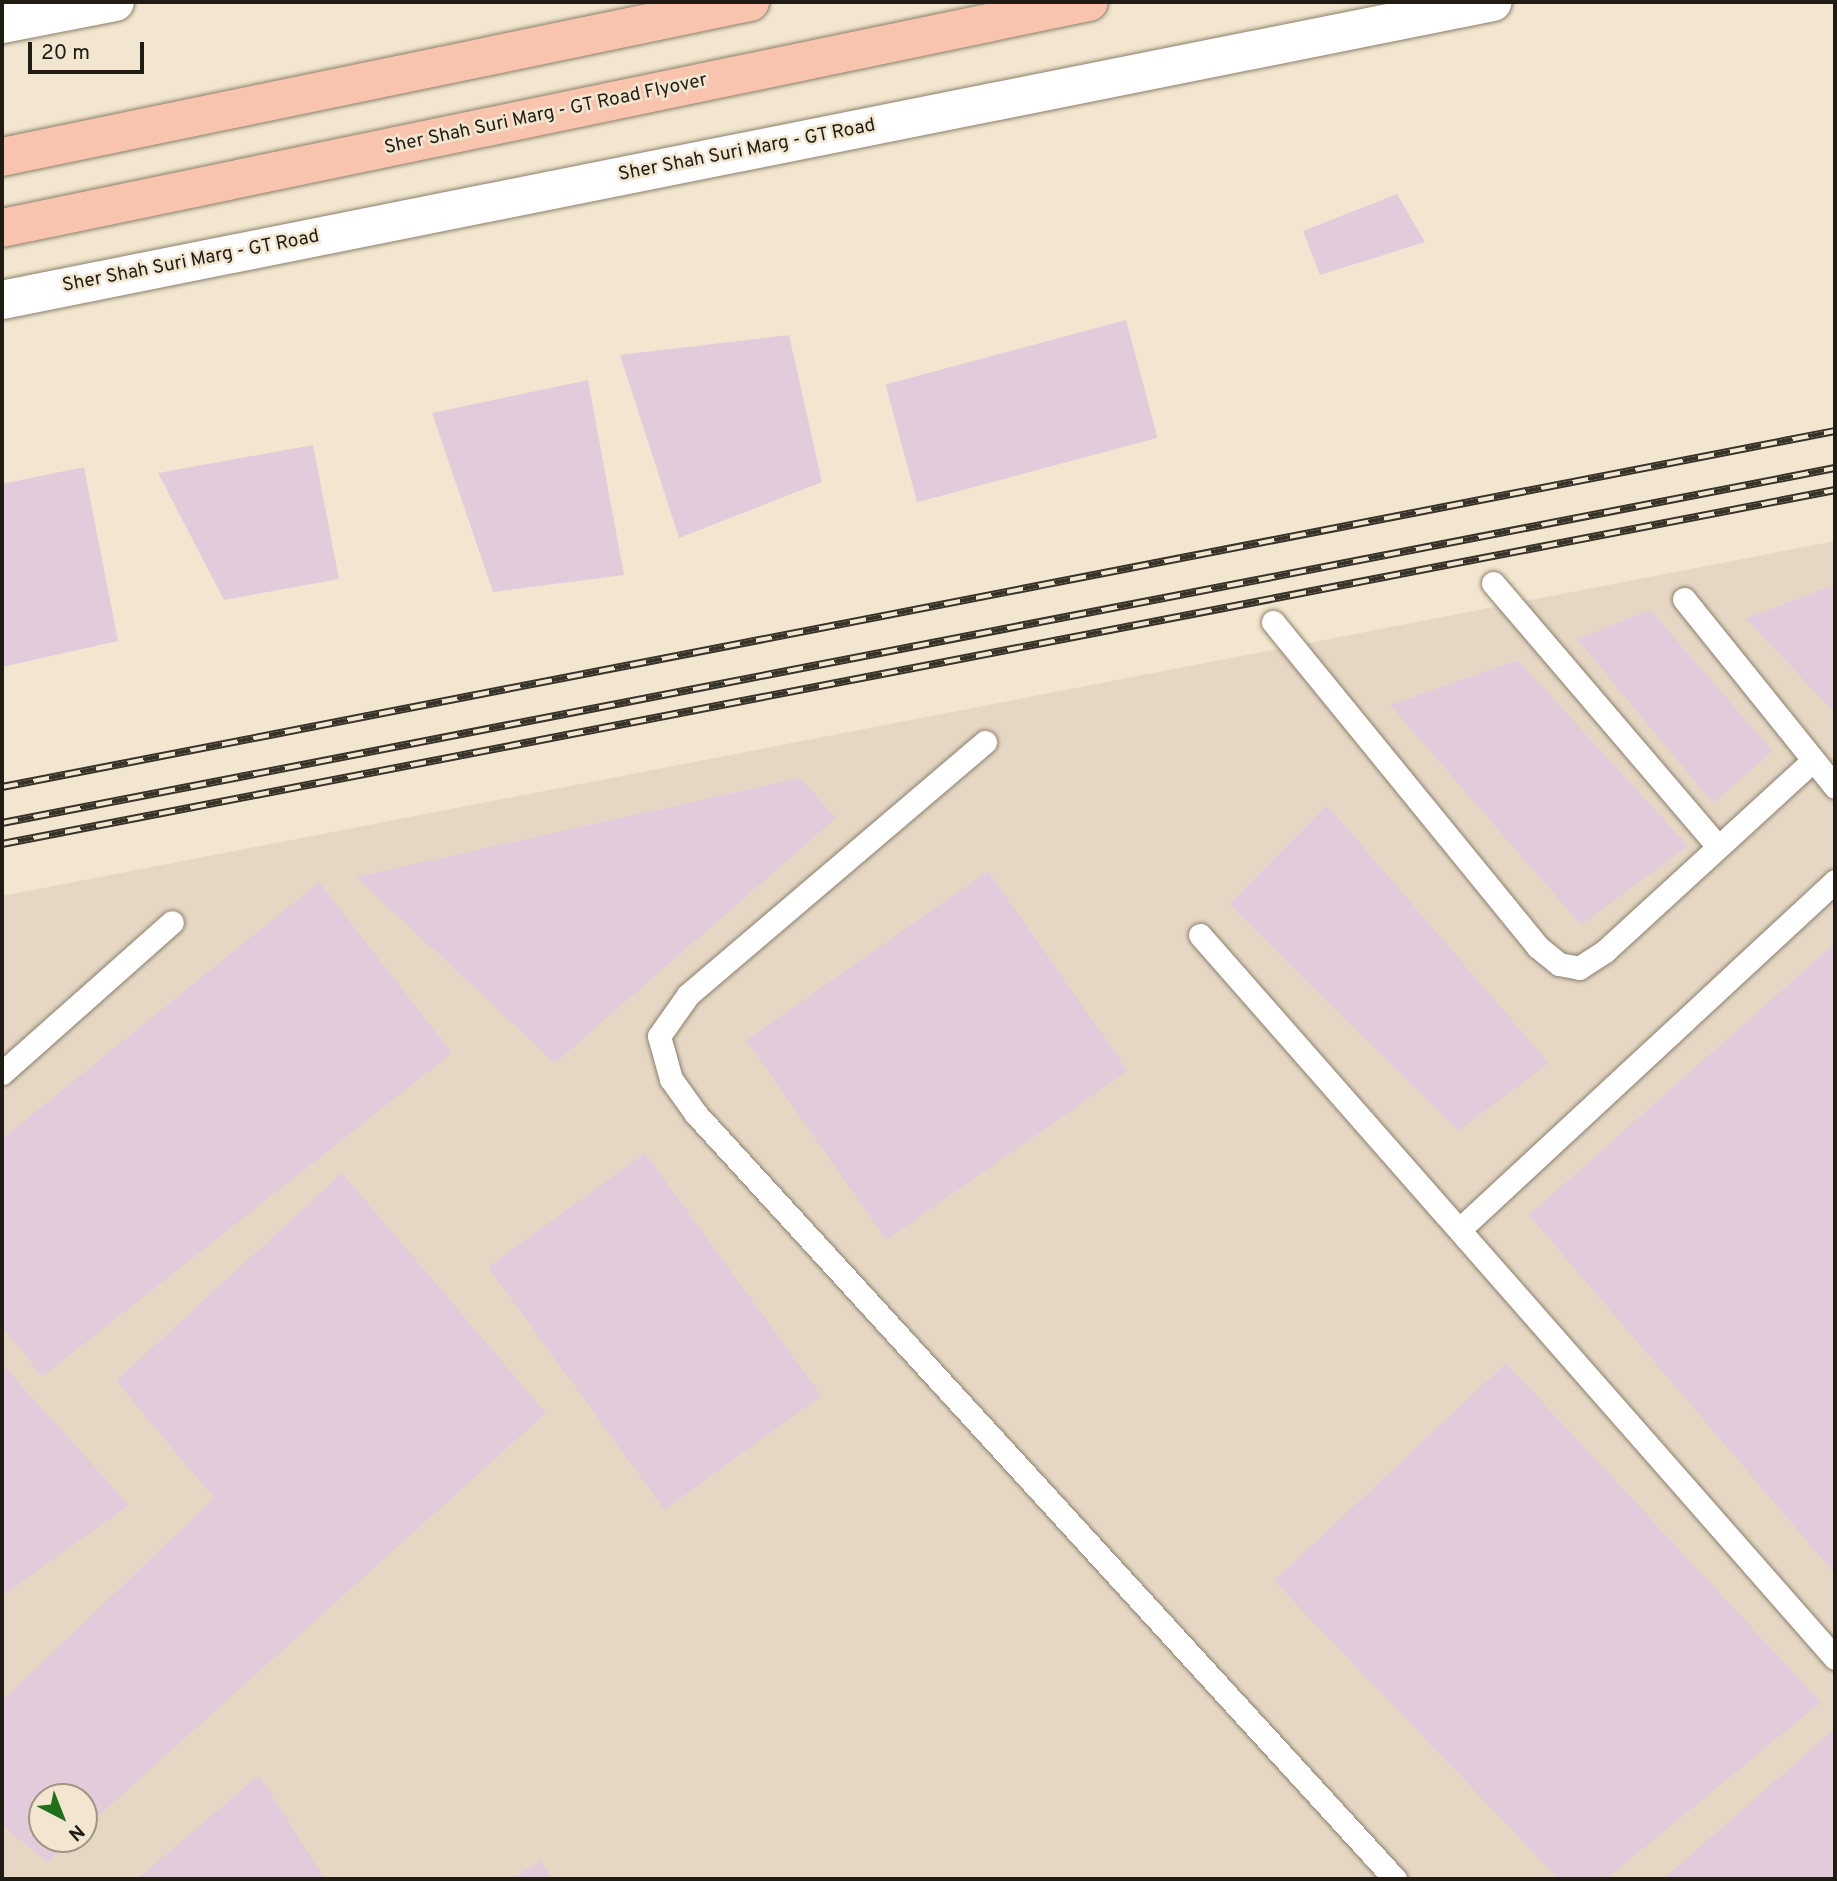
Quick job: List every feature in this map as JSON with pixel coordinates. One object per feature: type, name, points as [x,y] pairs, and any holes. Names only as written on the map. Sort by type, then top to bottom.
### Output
[{"type":"highway","points":[[2,157],[750,2]]},
{"type":"highway","name":"Sher Shah Suri Marg - GT Road Flyover","points":[[2,229],[1089,2]]},
{"type":"street","points":[[2,24],[115,2]]},
{"type":"street","name":"Sher Shah Suri Marg - GT Road","points":[[2,300],[1493,2]]},
{"type":"lane","points":[[1493,583],[1718,846]]},
{"type":"lane","points":[[1684,599],[1835,787]]},
{"type":"lane","points":[[1273,622],[1538,947],[1559,964],[1579,968],[1605,951],[1812,761]]},
{"type":"lane","points":[[985,742],[688,995],[659,1036],[671,1079],[696,1114],[1395,1879]]},
{"type":"lane","points":[[1460,1229],[1835,881]]},
{"type":"lane","points":[[2,1073],[172,922]]},
{"type":"lane","points":[[1200,935],[1835,1658]]},
{"type":"shaded area","points":[[1835,541],[1835,1879],[2,1879],[2,896]]},
{"type":"building","points":[[1397,194],[1425,242],[1320,275],[1303,231]]},
{"type":"building","points":[[1126,320],[1158,438],[917,502],[885,384]]},
{"type":"building","points":[[789,335],[822,482],[679,538],[620,355]]},
{"type":"building","points":[[588,380],[624,575],[493,592],[432,413]]},
{"type":"building","points":[[313,445],[339,579],[224,600],[158,473]]},
{"type":"building","points":[[84,467],[118,641],[2,667],[2,484]]},
{"type":"building","points":[[1835,584],[1835,713],[1746,619]]},
{"type":"building","points":[[1650,610],[1773,751],[1713,803],[1577,639]]},
{"type":"building","points":[[1518,660],[1688,846],[1581,925],[1390,705]]},
{"type":"building","points":[[800,778],[836,818],[555,1063],[356,877]]},
{"type":"building","points":[[1327,805],[1549,1063],[1458,1131],[1229,904]]},
{"type":"building","points":[[988,871],[1128,1071],[886,1240],[746,1040]]},
{"type":"building","points":[[319,882],[452,1053],[42,1377],[2,1326],[2,1139]]},
{"type":"building","points":[[1835,943],[1835,1574],[1529,1215]]},
{"type":"building","points":[[645,1153],[821,1396],[664,1510],[488,1267]]},
{"type":"building","points":[[342,1173],[546,1413],[98,1816],[98,1783],[28,1783],[28,1846],[2,1826],[2,1701],[214,1498],[116,1381]]},
{"type":"building","points":[[1506,1363],[1821,1702],[1606,1879],[1559,1879],[1274,1581]]},
{"type":"building","points":[[2,1364],[129,1505],[2,1596]]},
{"type":"building","points":[[1833,1730],[1835,1879],[1663,1879]]},
{"type":"building","points":[[259,1775],[325,1879],[137,1879]]},
{"type":"building","points":[[36,1853],[58,1853],[48,1862]]},
{"type":"building","points":[[541,1861],[552,1879],[511,1879]]},
{"type":"railway","points":[[2,787],[1835,431]]},
{"type":"railway","points":[[2,823],[1835,468]]},
{"type":"railway","points":[[2,844],[1835,490]]}]
